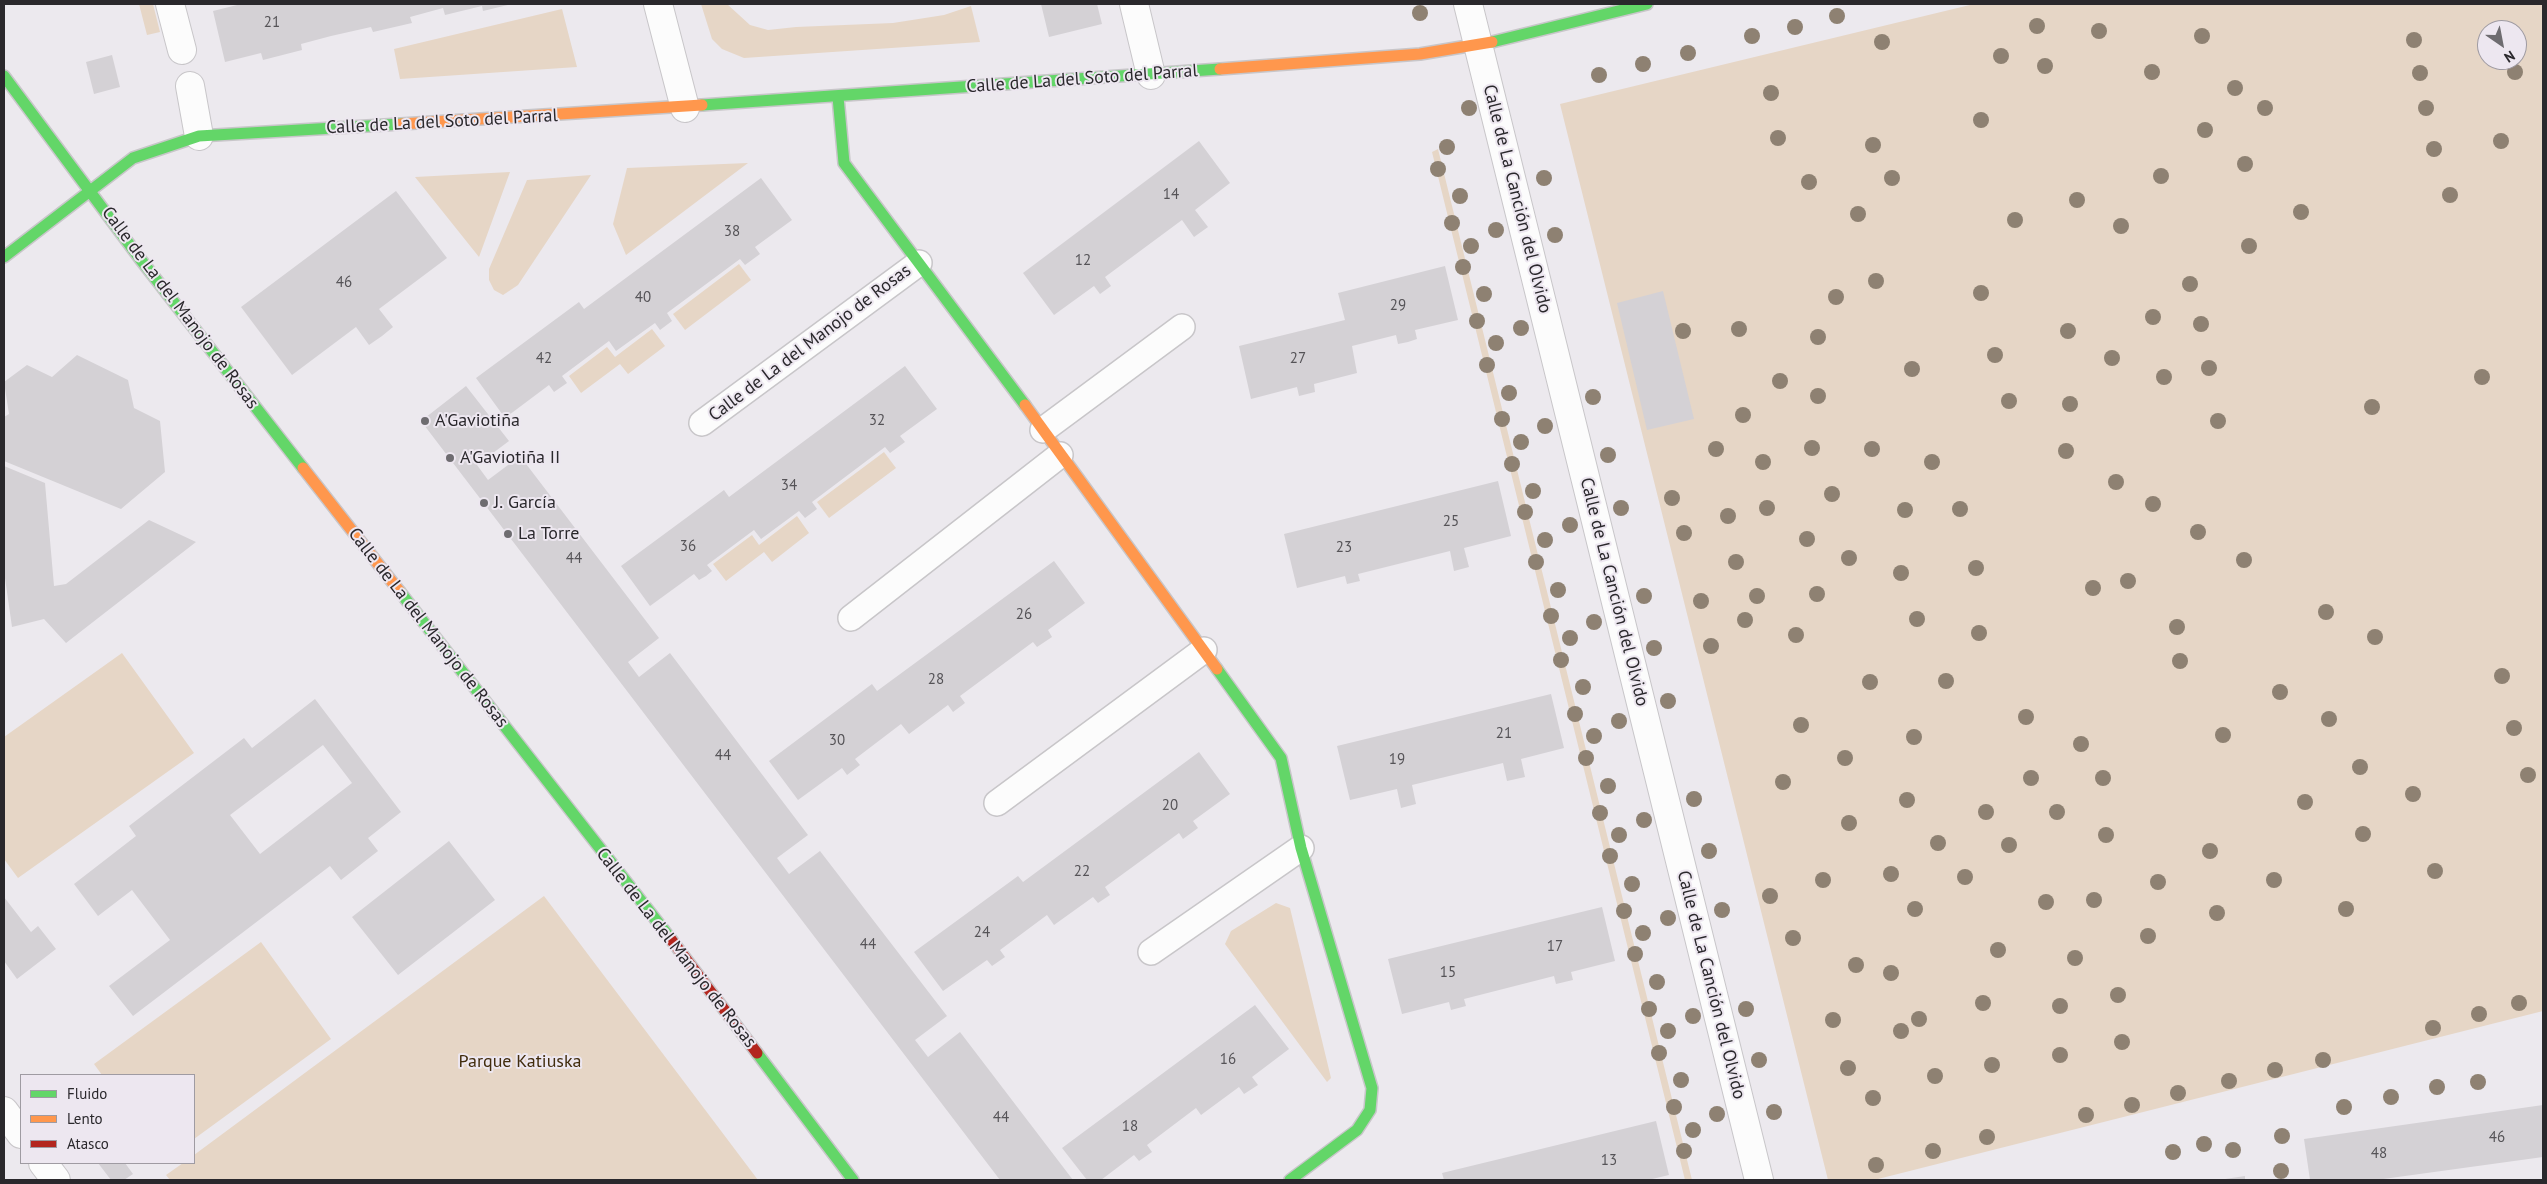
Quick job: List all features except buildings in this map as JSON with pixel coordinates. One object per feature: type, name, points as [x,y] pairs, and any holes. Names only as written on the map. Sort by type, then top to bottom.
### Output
[{"type":"street","points":[[170,4],[182,50]]},
{"type":"street","points":[[658,4],[685,108]]},
{"type":"street","points":[[1134,4],[1151,75]]},
{"type":"street","name":"Calle de La Canción del Olvido","points":[[1468,4],[1759,1180]]},
{"type":"street","name":"Calle de La del Soto del Parral","points":[[4,256],[133,158],[199,136],[685,108],[1420,54],[1479,46],[1647,4]]},
{"type":"street","name":"Calle de La del Manojo de Rosas","points":[[4,76],[141,260],[672,941],[853,1180]]},
{"type":"street","points":[[190,86],[199,136]]},
{"type":"street","name":"Calle de La del Manojo de Rosas","points":[[838,97],[844,163],[1043,430],[1281,758],[1301,848],[1372,1088],[1370,1110],[1357,1130],[1290,1180]]},
{"type":"street","points":[[4,1111],[20,1133]]},
{"type":"street","points":[[44,1164],[56,1180]]},
{"type":"lane","name":"Calle de La del Manojo de Rosas","points":[[702,424],[919,263]]},
{"type":"lane","points":[[1043,430],[1182,327]]},
{"type":"lane","points":[[851,618],[1060,455]]},
{"type":"lane","points":[[997,803],[1204,650]]},
{"type":"lane","points":[[1151,952],[1301,848]]},
{"type":"green space","points":[[139,4],[153,4],[160,32],[147,35]]},
{"type":"green space","points":[[701,4],[727,4],[750,25],[768,30],[893,23],[944,15],[971,6],[980,42],[744,58],[722,49],[712,39]]},
{"type":"green space","points":[[1974,4],[2543,4],[2543,1011],[1874,1180],[1828,1180],[1560,104]]},
{"type":"green space","points":[[562,9],[577,67],[400,79],[394,49]]},
{"type":"green space","points":[[1438,149],[1692,1180],[1685,1180],[1432,152]]},
{"type":"green space","points":[[748,163],[626,255],[613,224],[627,168]]},
{"type":"green space","points":[[510,172],[479,257],[415,177]]},
{"type":"green space","points":[[591,175],[518,285],[503,295],[494,290],[489,280],[489,269],[527,180]]},
{"type":"green space","points":[[739,264],[751,280],[685,330],[673,314]]},
{"type":"green space","points":[[652,329],[665,346],[628,374],[620,364],[581,393],[569,376],[607,347],[615,357]]},
{"type":"green space","points":[[884,452],[896,468],[829,518],[817,502]]},
{"type":"green space","points":[[797,516],[809,533],[772,562],[764,552],[726,581],[713,564],[752,535],[759,545]]},
{"type":"green space","points":[[122,653],[194,753],[18,878],[4,859],[4,737]]},
{"type":"green space","name":"Parque Katiuska","points":[[544,896],[758,1180],[170,1180],[166,1175],[182,1164],[195,1164],[195,1154]]},
{"type":"green space","points":[[1276,903],[1290,908],[1331,1078],[1327,1082],[1225,944],[1231,931]]},
{"type":"green space","points":[[261,942],[331,1039],[195,1138],[195,1074],[101,1074],[94,1064]]},
{"type":"traffic: fast","points":[[1492,42],[1647,4]]},
{"type":"traffic: fast","points":[[702,105],[1220,69]]},
{"type":"traffic: fast","points":[[4,76],[141,260],[303,468]]},
{"type":"traffic: fast","points":[[838,97],[844,163],[1025,405]]},
{"type":"traffic: fast","points":[[4,257],[133,158],[199,136],[401,124]]},
{"type":"traffic: fast","points":[[400,592],[670,938]]},
{"type":"traffic: fast","points":[[1217,669],[1281,758],[1301,848],[1372,1088],[1370,1110],[1357,1130],[1290,1180]]},
{"type":"traffic: fast","points":[[757,1053],[853,1180]]},
{"type":"traffic: slow","points":[[1220,69],[1420,54],[1492,42]]},
{"type":"traffic: slow","points":[[401,124],[702,105]]},
{"type":"traffic: slow","points":[[1025,405],[1217,669]]},
{"type":"traffic: slow","points":[[303,468],[400,592]]},
{"type":"traffic: jam","points":[[670,938],[757,1053]]},
{"type":"place","name":"A'Gaviotiña","points":[[425,421]]},
{"type":"place","name":"A'Gaviotiña II","points":[[450,458]]},
{"type":"place","name":"J. García","points":[[484,503]]},
{"type":"place","name":"La Torre","points":[[508,534]]}]
